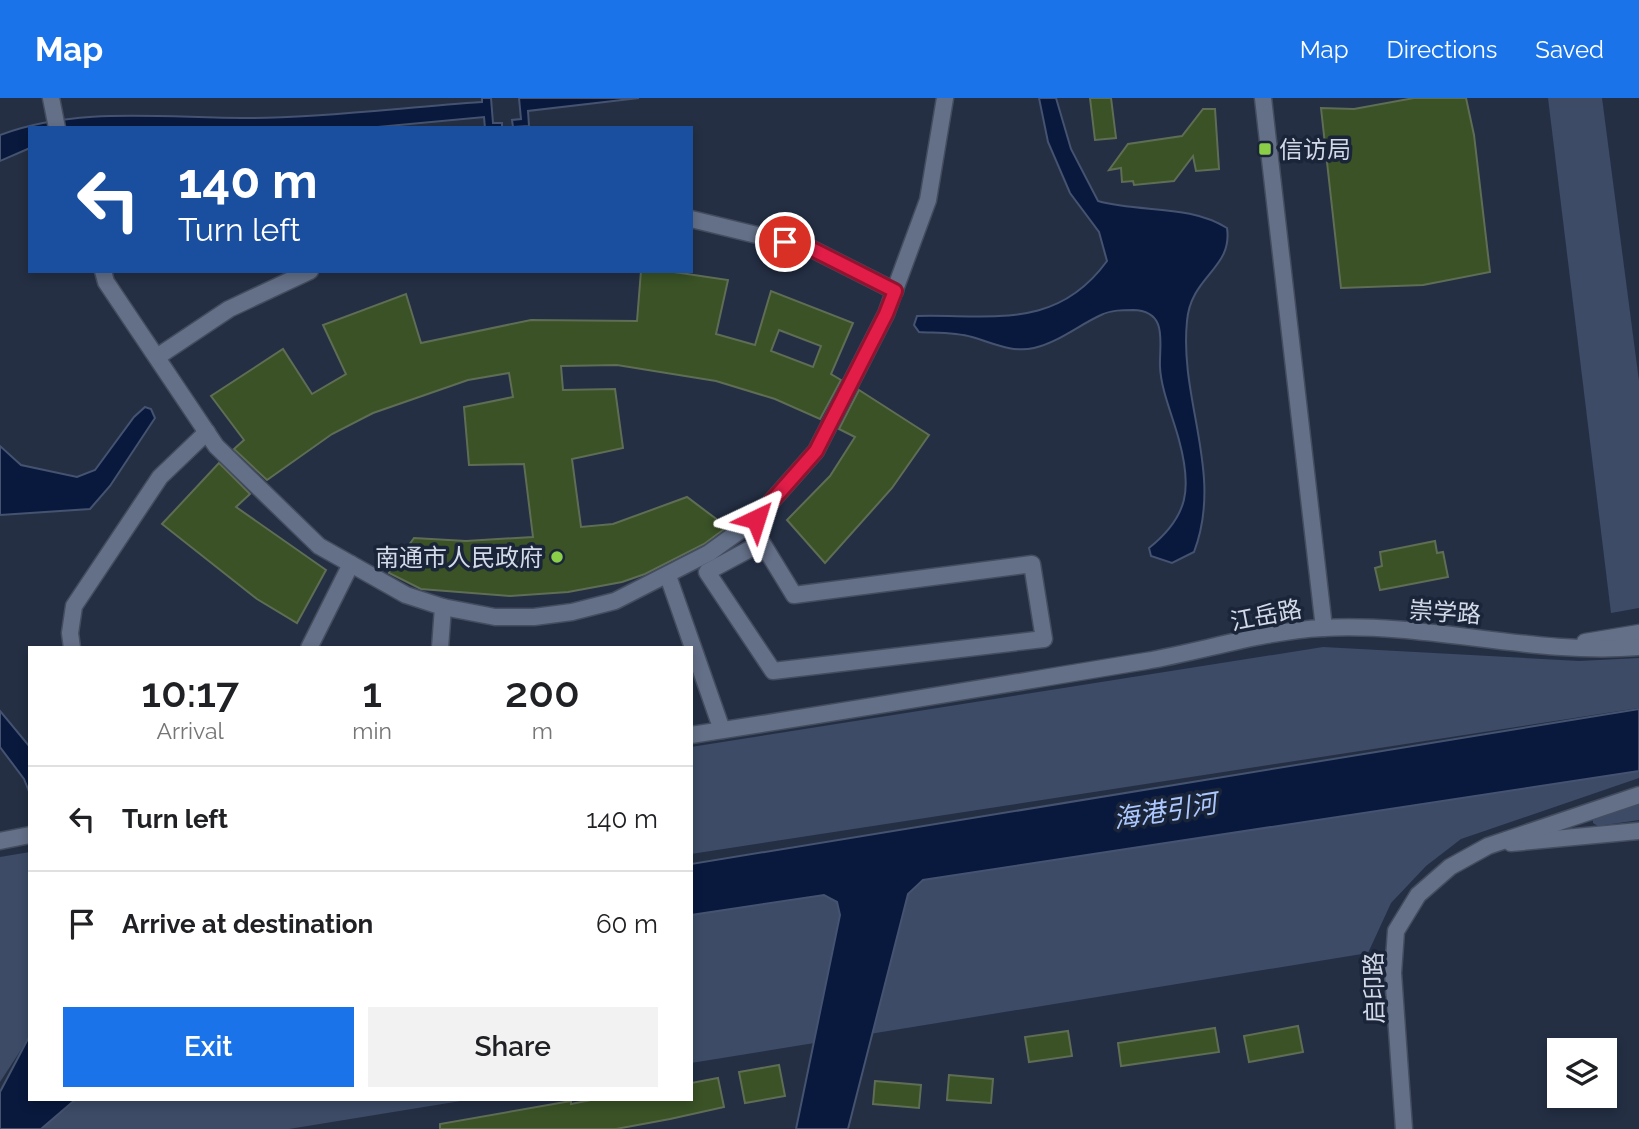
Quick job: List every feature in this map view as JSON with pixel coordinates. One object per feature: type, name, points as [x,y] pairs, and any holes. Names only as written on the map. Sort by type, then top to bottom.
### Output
[{"type":"street","points":[[104,273],[106,282],[216,446],[319,546],[406,595],[443,607],[495,617],[534,617],[615,601],[709,553],[750,523],[816,451],[886,314],[895,291],[928,200],[945,98]]},
{"type":"street","name":"江岳路","points":[[693,735],[1192,653],[1289,632],[1324,628],[1263,98]]},
{"type":"street","points":[[693,219],[810,248],[895,291]]},
{"type":"street","points":[[157,357],[229,309],[306,273]]},
{"type":"street","points":[[72,646],[69,633],[74,606],[160,477],[207,432]]},
{"type":"street","points":[[750,523],[794,595],[1032,564],[1044,639],[773,671],[707,572],[761,543]]},
{"type":"street","points":[[310,646],[351,564]]},
{"type":"street","points":[[668,576],[693,646]]},
{"type":"street","points":[[440,646],[443,607]]},
{"type":"street","name":"崇学路","points":[[1324,628],[1446,633],[1608,649],[1639,646]]},
{"type":"street","name":"崇学路","points":[[1562,646],[1639,633]]},
{"type":"street","points":[[693,647],[722,730]]},
{"type":"street","points":[[1488,846],[1639,795]]},
{"type":"street","points":[[1488,846],[1639,831]]},
{"type":"street","points":[[0,841],[28,835]]},
{"type":"street","name":"启印路","points":[[1404,1129],[1393,973],[1396,931],[1418,895],[1450,867],[1488,846]]},
{"type":"shaded area","points":[[1548,98],[1602,98],[1639,381],[1639,608],[1611,613]]},
{"type":"shaded area","points":[[1323,647],[1579,661],[1639,658],[1639,708],[693,854],[693,747]]},
{"type":"shaded area","points":[[1639,771],[1639,778],[1461,839],[1426,866],[1391,903],[1368,953],[693,1063],[693,915]]},
{"type":"shaded area","points":[[1639,800],[1639,820],[1598,826],[1593,823],[1593,818]]},
{"type":"shaded area","points":[[28,852],[28,1039],[0,1082],[0,857]]},
{"type":"shaded area","points":[[74,1101],[461,1101],[289,1129],[41,1129]]},
{"type":"water","points":[[482,98],[491,98],[493,123],[502,123],[502,126],[485,126],[484,117],[388,126],[30,126],[93,117],[311,116],[482,102]]},
{"type":"water","points":[[519,98],[639,98],[528,111],[529,126],[513,126],[512,120],[521,119]]},
{"type":"water","points":[[1039,98],[1056,98],[1071,149],[1098,201],[1197,215],[1227,228],[1224,253],[1196,293],[1187,321],[1186,351],[1203,465],[1204,494],[1202,523],[1194,552],[1172,563],[1151,556],[1149,548],[1172,524],[1184,500],[1186,487],[1183,457],[1161,376],[1160,330],[1152,316],[1133,310],[1109,312],[1052,342],[1026,349],[1003,347],[959,334],[919,332],[914,325],[917,316],[997,316],[1044,309],[1066,299],[1087,283],[1107,261],[1099,232],[1070,193],[1048,142]]},
{"type":"water","points":[[28,127],[28,149],[0,161],[0,135]]},
{"type":"water","points":[[145,407],[151,409],[155,418],[110,486],[90,509],[0,515],[0,446],[21,465],[77,477],[95,470],[134,417]]},
{"type":"water","name":"海港引河","points":[[1639,709],[1639,771],[923,880],[908,894],[848,1129],[796,1129],[840,915],[837,902],[824,895],[693,915],[693,864]]},
{"type":"water","points":[[0,711],[28,745],[28,789],[24,779],[0,747]]},
{"type":"water","points":[[28,1039],[28,1101],[74,1101],[41,1129],[0,1129],[0,1092]]},
{"type":"building","points":[[1090,98],[1111,98],[1116,138],[1095,140]]},
{"type":"building","points":[[1414,98],[1466,98],[1474,135],[1490,272],[1423,285],[1341,288],[1321,108],[1354,109]]},
{"type":"building","points":[[1203,109],[1215,109],[1219,169],[1196,171],[1193,156],[1174,181],[1134,185],[1133,181],[1122,182],[1121,168],[1109,170],[1128,144],[1182,136]]},
{"type":"building","points":[[641,273],[681,273],[728,280],[716,334],[755,345],[771,291],[853,323],[831,374],[841,380],[820,419],[775,399],[716,381],[617,365],[561,366],[563,390],[615,389],[623,448],[572,459],[581,527],[613,524],[687,497],[727,527],[704,544],[645,574],[622,582],[568,592],[510,596],[421,589],[389,573],[414,538],[466,541],[533,537],[524,464],[469,465],[464,407],[513,397],[509,373],[468,380],[373,413],[332,434],[267,480],[234,449],[244,440],[211,396],[283,349],[312,394],[346,374],[323,325],[406,294],[421,343],[531,320],[637,321]],"holes":[[[779,330],[821,346],[813,367],[771,351]]]},
{"type":"building","points":[[859,390],[929,435],[892,488],[825,563],[787,520],[830,476],[855,437],[839,429]]},
{"type":"building","points":[[219,463],[250,494],[236,507],[326,570],[297,623],[257,599],[162,524]]},
{"type":"building","points":[[1435,541],[1437,553],[1443,552],[1448,577],[1380,590],[1375,568],[1382,566],[1380,552]]},
{"type":"building","points":[[1298,1026],[1303,1052],[1249,1062],[1244,1036]]},
{"type":"building","points":[[1215,1028],[1219,1052],[1121,1066],[1118,1043]]},
{"type":"building","points":[[1068,1031],[1072,1056],[1029,1062],[1025,1037]]},
{"type":"building","points":[[779,1065],[785,1096],[745,1103],[739,1072]]},
{"type":"building","points":[[949,1075],[993,1079],[991,1103],[947,1100]]},
{"type":"building","points":[[718,1078],[724,1107],[616,1129],[440,1129],[440,1124],[571,1101],[571,1104],[586,1101],[693,1101],[693,1083]]},
{"type":"building","points":[[875,1081],[921,1085],[919,1108],[873,1104]]},
{"type":"place","name":"信访局","points":[[1265,149]]},
{"type":"place","name":"南通市人民政府","points":[[557,557]]},
{"type":"route","points":[[756,519],[816,451],[886,314],[895,291],[810,248],[785,242]]}]
